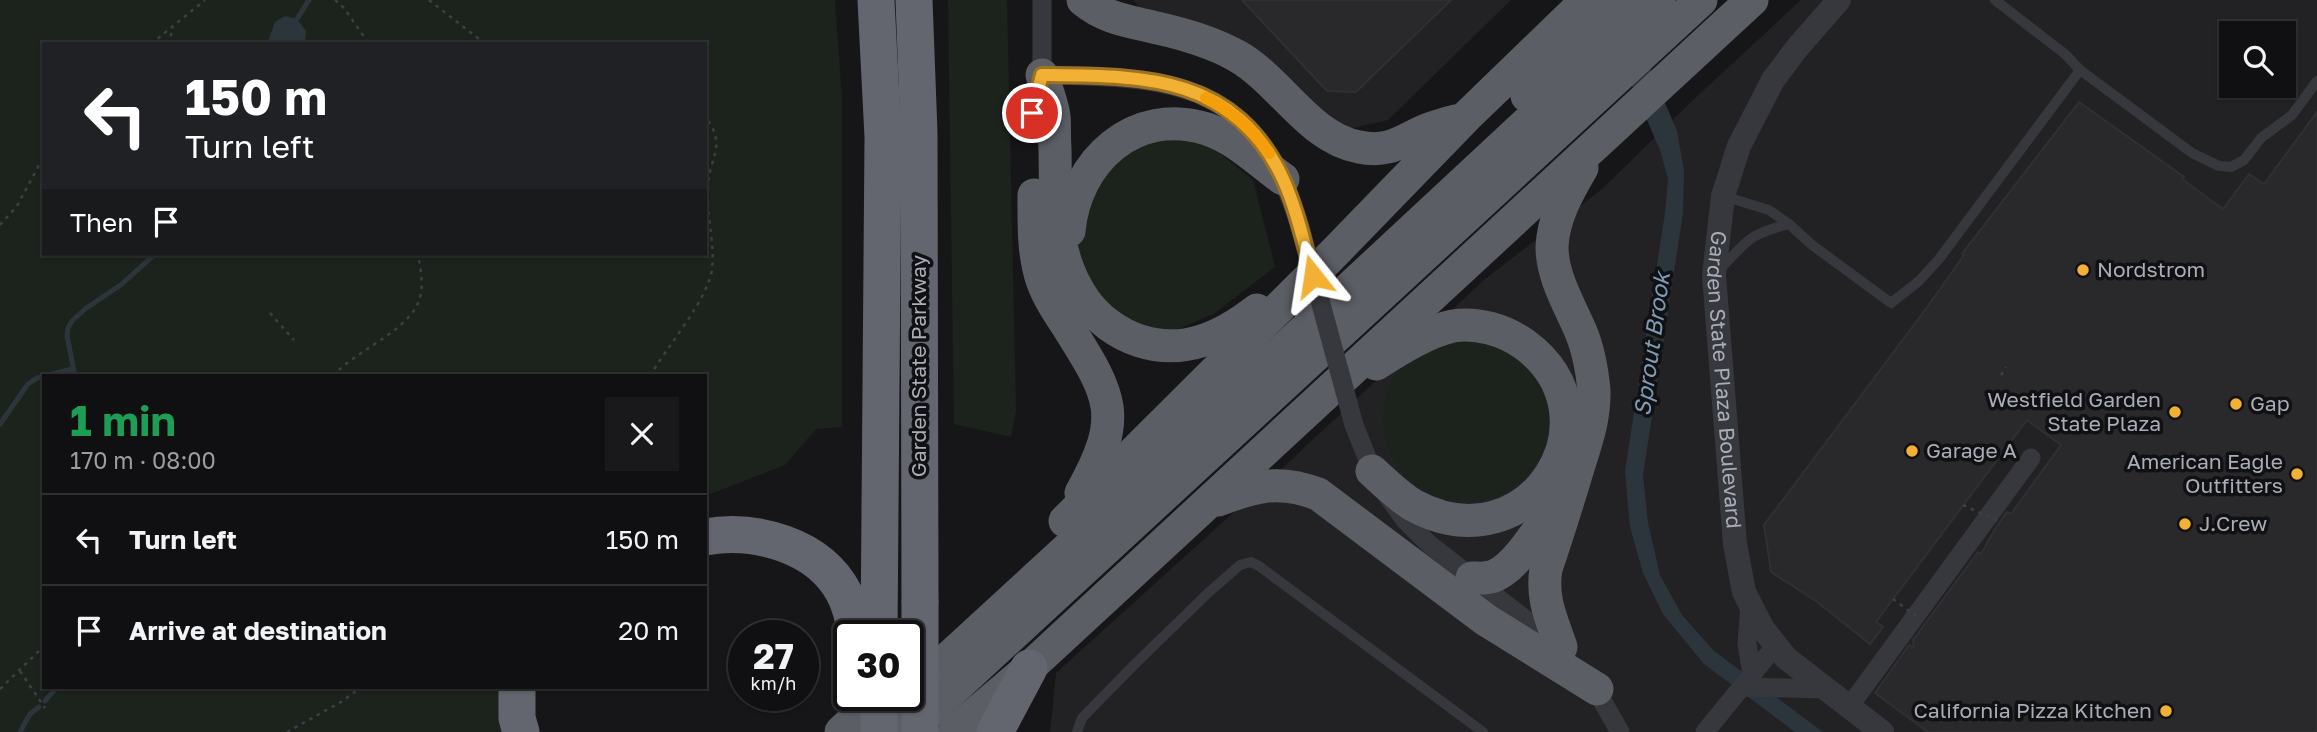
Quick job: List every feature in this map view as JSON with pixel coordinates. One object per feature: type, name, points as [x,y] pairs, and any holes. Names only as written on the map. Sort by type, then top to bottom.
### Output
[{"type":"highway","name":"Garden State Parkway","points":[[876,0],[883,137],[879,620]]},
{"type":"highway","name":"Garden State Parkway","points":[[914,0],[919,133],[920,732]]},
{"type":"highway","points":[[1083,0],[1105,16],[1196,38],[1236,56],[1269,79],[1315,126],[1348,144],[1374,149],[1401,144],[1423,131],[1466,117],[1569,69],[1682,5]]},
{"type":"highway","points":[[924,668],[1226,403],[1461,183],[1485,142],[1569,69],[1587,0]]},
{"type":"highway","points":[[907,732],[1569,69],[1620,0]]},
{"type":"highway","points":[[954,732],[1029,668],[1752,0]]},
{"type":"highway","points":[[1042,75],[1054,115],[1057,232],[1070,276],[1088,306],[1124,335],[1152,344],[1184,345],[1214,337],[1240,324],[1335,252]]},
{"type":"highway","points":[[1042,75],[1032,113],[1034,235],[1039,268],[1052,300],[1097,375],[1108,408],[1103,449],[1065,521]]},
{"type":"highway","points":[[924,654],[1065,521],[1335,252],[1466,117]]},
{"type":"highway","points":[[1070,276],[1069,226],[1077,190],[1093,163],[1117,142],[1132,134],[1146,128],[1175,124],[1206,129],[1236,142],[1283,179]]},
{"type":"highway","points":[[1561,647],[1547,607],[1543,586],[1587,444],[1593,418],[1594,391],[1583,336],[1558,278],[1552,247],[1557,220],[1567,192],[1603,137]]},
{"type":"highway","points":[[1320,397],[1413,342],[1453,326],[1485,327],[1507,334],[1536,354],[1552,374],[1563,399],[1566,432],[1562,449],[1556,466],[1536,494],[1507,514],[1474,521],[1432,513],[1403,498],[1372,471]]},
{"type":"highway","points":[[1472,578],[1492,577],[1504,570],[1575,478]]},
{"type":"highway","points":[[1206,505],[1253,488],[1277,484],[1299,487],[1318,494],[1486,620],[1597,689]]},
{"type":"highway","points":[[707,537],[718,535],[775,540],[806,554],[821,565],[843,591],[853,620]]},
{"type":"highway","points":[[995,732],[1029,668]]},
{"type":"highway","points":[[517,689],[517,718],[521,732]]},
{"type":"highway","points":[[841,732],[874,711]]},
{"type":"street","points":[[1042,0],[1042,75],[1138,78],[1166,83],[1196,93],[1223,107],[1246,125],[1271,156],[1283,179],[1300,227],[1354,425],[1372,471],[1392,506],[1429,544],[1561,647],[1581,667],[1597,689],[1620,732]]},
{"type":"street","name":"Garden State Plaza Boulevard","points":[[1839,0],[1773,80],[1739,146],[1723,196],[1714,275],[1735,544],[1750,606],[1776,645],[1797,668],[1882,732]]},
{"type":"street","points":[[1849,707],[2031,458]]},
{"type":"street","points":[[1747,681],[1750,606]]},
{"type":"street","points":[[1705,732],[1776,645]]},
{"type":"street","points":[[1747,681],[1770,687],[1825,689]]},
{"type":"lane","points":[[1994,0],[2065,54],[2080,70],[2192,153],[2219,166],[2231,167],[2244,160],[2261,138],[2292,115],[2317,81]]},
{"type":"lane","points":[[1723,196],[1769,210],[1891,303],[1919,281],[1939,259],[2080,70]]},
{"type":"lane","points":[[1714,275],[1748,239],[1762,231],[1789,224]]},
{"type":"lane","points":[[1077,732],[1082,718],[1125,674],[1208,593],[1240,565],[1251,562],[1483,732]]},
{"type":"path","points":[[154,42],[205,0]]},
{"type":"path","points":[[335,0],[344,8],[368,42]]},
{"type":"path","points":[[429,0],[485,42]]},
{"type":"path","points":[[168,42],[175,26]]},
{"type":"path","points":[[651,374],[701,299],[712,273],[708,185],[718,145],[716,133],[707,119]]},
{"type":"path","points":[[0,225],[18,206],[42,160]]},
{"type":"path","points":[[335,374],[405,321],[417,306],[421,292],[418,256]]},
{"type":"path","points":[[270,313],[294,340]]},
{"type":"path","points":[[2001,375],[2006,367]]},
{"type":"path","points":[[1963,505],[1998,521]]},
{"type":"path","points":[[1893,599],[1917,617]]},
{"type":"path","points":[[0,689],[42,648]]},
{"type":"path","points":[[20,671],[45,708]]},
{"type":"path","points":[[287,732],[359,689]]},
{"type":"shaded area","points":[[0,0],[835,0],[842,99],[842,427],[816,429],[785,465],[707,495],[707,374],[42,374],[42,689],[506,689],[503,732],[0,732]]},
{"type":"shaded area","points":[[948,0],[1007,0],[1016,411],[1011,437],[954,424]]},
{"type":"shaded area","points":[[1133,0],[1511,0],[1388,120],[1353,128],[1334,123],[1145,14]]},
{"type":"shaded area","name":"Westfield Garden State Plaza","points":[[1801,0],[2317,0],[2317,732],[1050,732],[1056,673],[1276,474],[1485,279],[1602,189]]},
{"type":"shaded area","points":[[1201,138],[1253,180],[1275,267],[1215,313],[1172,332],[1138,326],[1103,310],[1076,276],[1073,221],[1099,166],[1145,140]]},
{"type":"shaded area","points":[[1466,336],[1498,343],[1512,350],[1524,361],[1535,373],[1542,387],[1549,419],[1542,451],[1535,465],[1524,477],[1512,488],[1498,495],[1466,502],[1434,495],[1420,488],[1408,477],[1397,465],[1390,451],[1383,419],[1390,387],[1397,373],[1408,361],[1420,350],[1434,343]]},
{"type":"water","name":"Sprout Brook","points":[[1595,0],[1621,0],[1677,131],[1684,171],[1683,213],[1643,475],[1648,523],[1660,575],[1682,615],[1714,651],[1823,732],[1795,732],[1704,664],[1663,614],[1643,573],[1630,527],[1625,471],[1668,179],[1660,150]]},
{"type":"water","points":[[285,16],[297,19],[306,31],[305,42],[268,42],[275,22]]},
{"type":"building","points":[[1242,0],[1451,0],[1356,92],[1327,91]]},
{"type":"building","name":"Westfield Garden State Plaza","points":[[2079,102],[2184,177],[2182,179],[2223,209],[2249,174],[2264,184],[2317,112],[2317,732],[1928,732],[1875,693],[1909,645],[1914,648],[1913,640],[1978,552],[1981,554],[2007,512],[2011,514],[2061,445],[2027,420],[1876,622],[1883,627],[1870,644],[1816,601],[1771,572],[1764,525],[1928,306],[1964,255],[1962,254]]},
{"type":"waterway","points":[[297,19],[309,0]]},
{"type":"waterway","points":[[75,374],[67,336],[72,321],[122,284],[153,256]]},
{"type":"waterway","points":[[53,374],[72,369]]},
{"type":"waterway","points":[[0,424],[28,384],[42,377]]},
{"type":"waterway","points":[[45,701],[55,689]]},
{"type":"waterway","points":[[20,732],[30,714],[39,707]]},
{"type":"slow traffic","points":[[1206,98],[1246,125],[1269,153]]},
{"type":"place","name":"Nordstrom","points":[[2083,270]]},
{"type":"place","name":"Gap","points":[[2236,404]]},
{"type":"place","name":"Westfield Garden State Plaza","points":[[2175,412]]},
{"type":"place","name":"Garage A","points":[[1912,451]]},
{"type":"place","name":"American Eagle Outfitters","points":[[2297,474]]},
{"type":"place","name":"J.Crew","points":[[2185,524]]},
{"type":"place","name":"California Pizza Kitchen","points":[[2166,711]]},
{"type":"route","points":[[1032,113],[1042,75],[1138,78],[1182,87],[1223,107],[1246,125],[1271,156],[1292,202],[1313,276]]}]
